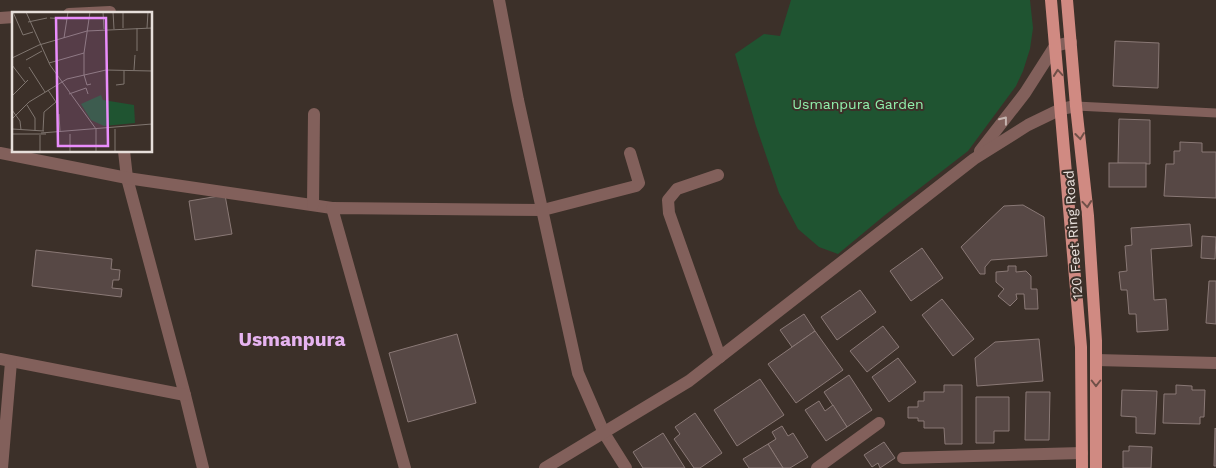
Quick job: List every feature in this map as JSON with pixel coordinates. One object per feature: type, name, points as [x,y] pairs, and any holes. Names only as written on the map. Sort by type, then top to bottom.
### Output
[{"type":"main road","name":"120 Feet Ring Road","points":[[1052,0],[1081,347],[1082,468]]},
{"type":"main road","name":"120 Feet Ring Road","points":[[1067,0],[1088,216],[1096,360],[1096,468]]},
{"type":"street","points":[[499,0],[518,100],[578,373],[604,432],[626,468]]},
{"type":"street","points":[[85,12],[110,9]]},
{"type":"street","points":[[974,159],[1025,93],[1055,46],[1071,42]]},
{"type":"street","points":[[545,468],[689,381],[974,159],[1028,125],[1061,109],[1076,106]]},
{"type":"street","points":[[313,205],[314,114]]},
{"type":"street","points":[[124,152],[127,178],[203,468]]},
{"type":"street","points":[[0,153],[127,178],[332,208],[543,210],[636,186],[639,183],[630,153]]},
{"type":"street","points":[[718,175],[676,189],[668,200],[669,214],[720,357]]},
{"type":"street","points":[[332,208],[405,468]]},
{"type":"street","points":[[1096,360],[1216,362]]},
{"type":"street","points":[[2,468],[6,361],[185,395]]},
{"type":"street","points":[[817,468],[880,423]]},
{"type":"street","points":[[903,458],[1082,453]]},
{"type":"lane","points":[[1076,106],[1216,113]]},
{"type":"green space","name":"Usmanpura Garden","points":[[791,0],[1030,0],[1033,28],[1030,49],[1023,71],[1016,86],[968,151],[838,254],[819,247],[798,229],[779,193],[756,126],[735,54],[764,34],[780,36]]},
{"type":"building","points":[[1115,41],[1159,43],[1158,88],[1113,86]]},
{"type":"building","points":[[1119,119],[1150,120],[1150,164],[1118,163]]},
{"type":"building","points":[[1180,142],[1202,143],[1202,152],[1216,152],[1216,198],[1164,196],[1166,164],[1174,164],[1174,151],[1180,151]]},
{"type":"building","points":[[1109,163],[1146,163],[1146,187],[1109,187]]},
{"type":"building","points":[[225,195],[232,234],[195,240],[189,201]]},
{"type":"building","points":[[1023,205],[1044,217],[1047,256],[991,260],[985,267],[985,274],[980,274],[961,247],[1004,206]]},
{"type":"building","points":[[1190,224],[1192,246],[1151,249],[1154,300],[1166,299],[1168,330],[1137,332],[1136,314],[1129,314],[1127,290],[1121,290],[1119,272],[1127,271],[1125,246],[1132,245],[1131,228]]},
{"type":"building","points":[[1202,236],[1216,237],[1215,259],[1201,258]]},
{"type":"building","points":[[922,248],[943,278],[911,301],[890,271]]},
{"type":"building","points":[[36,250],[112,259],[111,269],[120,270],[119,280],[113,280],[112,288],[122,289],[121,297],[32,286]]},
{"type":"building","points":[[1008,266],[1016,266],[1016,272],[1026,271],[1031,276],[1031,289],[1037,289],[1038,309],[1025,309],[1024,294],[1016,294],[1017,299],[1010,306],[998,296],[1004,289],[996,282],[996,272],[1008,271]]},
{"type":"building","points":[[1209,281],[1216,281],[1216,324],[1206,323]]},
{"type":"building","points":[[860,290],[876,312],[837,340],[821,317]]},
{"type":"building","points":[[942,299],[974,339],[953,356],[922,315]]},
{"type":"building","points":[[804,314],[815,331],[792,347],[780,330]]},
{"type":"building","points":[[883,326],[899,347],[867,372],[850,351]]},
{"type":"building","points":[[815,331],[843,370],[796,403],[768,364]]},
{"type":"building","points":[[457,334],[476,403],[408,422],[389,353]]},
{"type":"building","points":[[1039,339],[1043,381],[977,386],[975,358],[995,342]]},
{"type":"building","points":[[898,358],[916,382],[889,402],[872,377]]},
{"type":"building","points":[[849,375],[872,410],[847,427],[824,392]]},
{"type":"building","points":[[760,379],[784,415],[737,446],[714,410]]},
{"type":"building","points":[[944,385],[962,385],[962,444],[945,444],[944,428],[924,428],[924,421],[918,421],[918,418],[908,418],[908,407],[918,407],[918,401],[924,401],[924,392],[944,392]]},
{"type":"building","points":[[1176,385],[1192,386],[1192,390],[1205,390],[1204,417],[1200,417],[1200,424],[1163,423],[1164,394],[1176,394]]},
{"type":"building","points":[[1122,390],[1157,391],[1155,434],[1136,433],[1136,417],[1121,416]]},
{"type":"building","points":[[1026,392],[1050,392],[1049,440],[1025,440]]},
{"type":"building","points":[[976,397],[1009,397],[1009,431],[994,431],[994,443],[976,443]]},
{"type":"building","points":[[819,401],[825,411],[833,405],[847,427],[826,441],[805,410]]},
{"type":"building","points":[[695,413],[722,453],[700,468],[694,468],[674,439],[680,434],[675,427]]},
{"type":"building","points":[[782,426],[788,436],[793,433],[808,457],[790,468],[783,468],[768,444],[776,439],[772,432]]},
{"type":"building","points":[[1215,428],[1216,466],[1214,466]]},
{"type":"building","points":[[663,433],[685,468],[643,468],[633,452]]},
{"type":"building","points":[[884,442],[895,458],[880,468],[878,463],[872,467],[864,455]]},
{"type":"building","points":[[768,444],[783,468],[749,468],[743,459]]},
{"type":"building","points":[[1129,446],[1152,447],[1151,468],[1123,468],[1123,451],[1129,451]]},
{"type":"district","name":"Usmanpura","points":[[292,339]]}]
